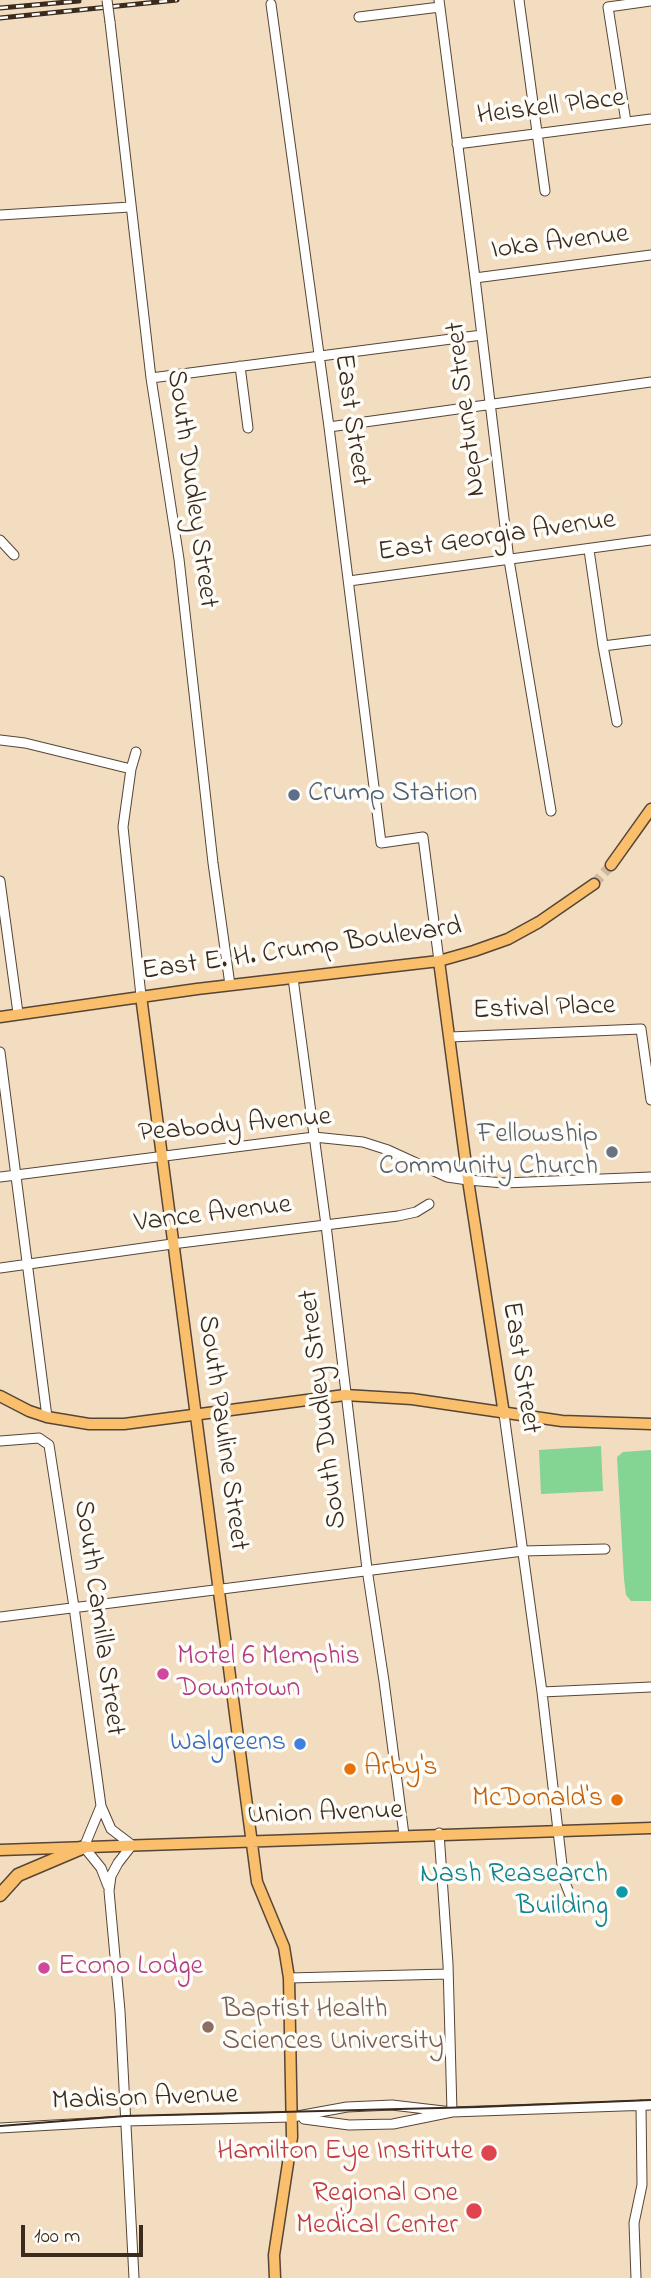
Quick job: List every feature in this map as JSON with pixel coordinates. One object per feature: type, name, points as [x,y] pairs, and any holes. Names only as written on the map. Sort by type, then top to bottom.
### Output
[{"type":"highway","points":[[0,1895],[18,1875],[84,1847]]},
{"type":"main road","points":[[611,865],[651,809]]},
{"type":"main road","name":"East E. H. Crump Boulevard","points":[[0,1017],[141,996],[439,961],[509,939],[594,884]]},
{"type":"main road","name":"East Street","points":[[439,961],[468,1180],[504,1414]]},
{"type":"main road","name":"South Pauline Street","points":[[141,996],[257,1882],[284,1947],[289,1978],[291,2153],[274,2255],[275,2278]]},
{"type":"main road","points":[[0,1396],[47,1417],[89,1424],[124,1424],[345,1395],[412,1399],[562,1421],[651,1424]]},
{"type":"main road","name":"Union Avenue","points":[[0,1850],[439,1833],[651,1828]]},
{"type":"street","name":"South Dudley Street","points":[[107,0],[151,378],[179,559],[213,863],[230,985]]},
{"type":"street","points":[[519,0],[545,191]]},
{"type":"street","points":[[626,122],[608,7],[651,1]]},
{"type":"street","name":"East Street","points":[[271,4],[349,581],[381,843],[423,837],[439,961]]},
{"type":"street","points":[[359,18],[439,4]]},
{"type":"street","name":"Neptune Street","points":[[439,4],[509,560],[551,811]]},
{"type":"street","name":"Heiskell Place","points":[[457,144],[651,119]]},
{"type":"street","points":[[0,215],[130,207]]},
{"type":"street","name":"Ioka Avenue","points":[[475,278],[651,255]]},
{"type":"street","points":[[151,378],[482,335]]},
{"type":"street","points":[[240,366],[248,428]]},
{"type":"street","points":[[328,427],[651,382]]},
{"type":"street","name":"East Georgia Avenue","points":[[349,581],[651,540]]},
{"type":"street","points":[[1,542],[14,555]]},
{"type":"street","points":[[589,550],[617,722]]},
{"type":"street","points":[[603,646],[651,640]]},
{"type":"street","points":[[0,740],[25,743],[131,769]]},
{"type":"street","name":"South Pauline Street","points":[[136,752],[123,827],[141,996]]},
{"type":"street","points":[[0,881],[18,1013]]},
{"type":"street","name":"South Dudley Street","points":[[293,978],[367,1569],[404,1835]]},
{"type":"street","name":"Estival Place","points":[[450,1037],[641,1029],[651,1100]]},
{"type":"street","points":[[0,1052],[47,1417]]},
{"type":"street","name":"Peabody Avenue","points":[[0,1177],[314,1137],[363,1142],[388,1150],[447,1177],[468,1180]]},
{"type":"street","points":[[468,1180],[505,1183],[651,1177]]},
{"type":"street","name":"Vance Avenue","points":[[0,1268],[408,1214],[429,1204]]},
{"type":"street","name":"East Street","points":[[504,1414],[542,1692],[564,1880],[574,1905]]},
{"type":"street","name":"South Camilla Street","points":[[0,1441],[34,1438],[49,1445],[101,1806],[111,1829],[132,1845]]},
{"type":"street","points":[[0,1617],[523,1551],[605,1549]]},
{"type":"street","points":[[542,1692],[651,1687]]},
{"type":"street","points":[[101,1806],[84,1847],[101,1868],[109,1891]]},
{"type":"street","points":[[439,1833],[448,1974],[452,2112]]},
{"type":"street","points":[[132,1845],[111,1875],[109,1891],[120,2011],[134,2278]]},
{"type":"street","points":[[289,1978],[448,1974]]},
{"type":"street","name":"Madison Avenue","points":[[0,2128],[125,2121],[292,2117],[347,2107],[386,2105],[452,2112],[646,2105]]},
{"type":"street","points":[[636,2278],[634,2223],[642,2185],[646,2105]]},
{"type":"street","name":"Madison Avenue","points":[[292,2117],[349,2125],[393,2123],[452,2112]]},
{"type":"green space","points":[[601,1446],[603,1491],[541,1494],[539,1450]]},
{"type":"green space","points":[[651,1450],[651,1601],[631,1601],[626,1595],[624,1579],[617,1457],[623,1452]]},
{"type":"tunnel","points":[[594,884],[611,865]]},
{"type":"tram line","points":[[0,2126],[125,2116],[651,2100]]},
{"type":"railway","points":[[0,18],[177,0]]},
{"type":"railway","points":[[0,8],[79,1]]},
{"type":"place","name":"Crump Station","points":[[294,795]]},
{"type":"place","name":"Fellowship Community Church","points":[[612,1152]]},
{"type":"place","name":"Motel 6 Memphis Downtown","points":[[163,1674]]},
{"type":"place","name":"Walgreens","points":[[300,1744]]},
{"type":"place","name":"Arby's","points":[[350,1769]]},
{"type":"place","name":"McDonald's","points":[[617,1800]]},
{"type":"place","name":"Nash Reasearch Building","points":[[622,1892]]},
{"type":"place","name":"Econo Lodge","points":[[44,1968]]},
{"type":"place","name":"Baptist Health Sciences University","points":[[208,2027]]},
{"type":"place","name":"Hamilton Eye Institute","points":[[489,2153]]},
{"type":"place","name":"Regional One Medical Center","points":[[474,2211]]}]
